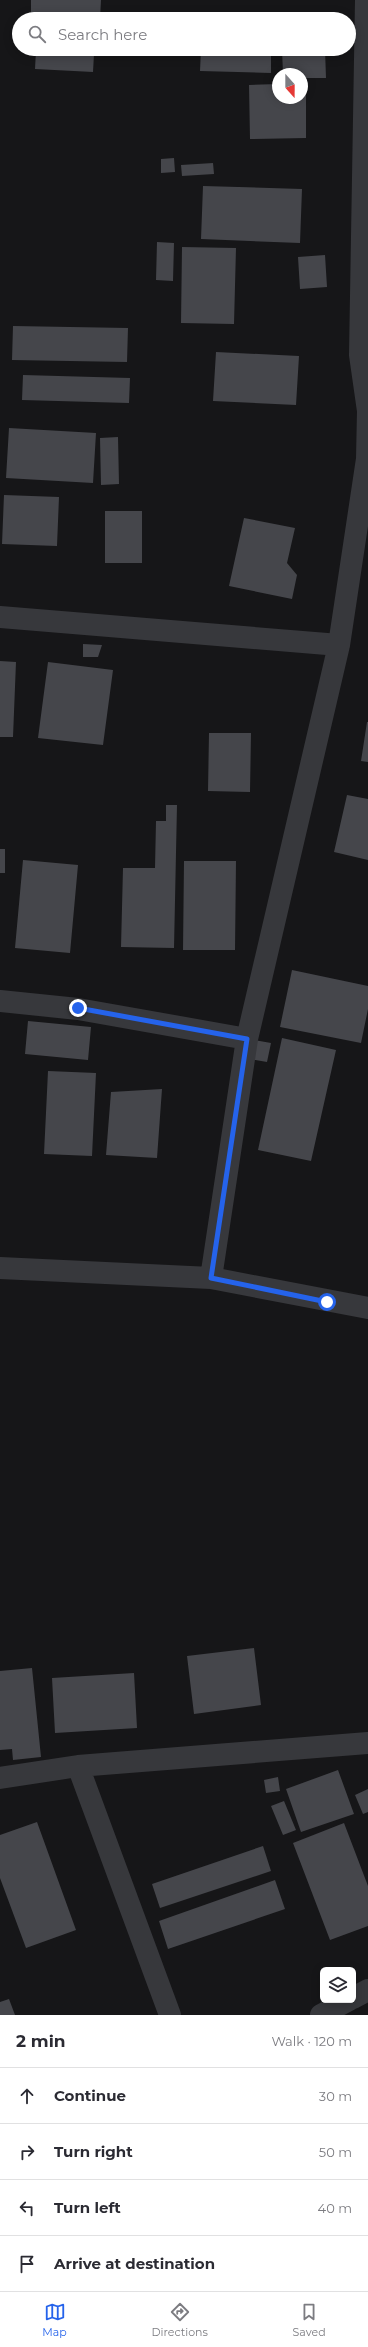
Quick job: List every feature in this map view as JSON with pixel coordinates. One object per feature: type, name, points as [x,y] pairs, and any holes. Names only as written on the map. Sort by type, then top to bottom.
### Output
[{"type":"street","points":[[211,1278],[247,1039],[339,645],[368,459],[368,410],[360,355],[366,0]]},
{"type":"street","points":[[0,617],[339,645]]},
{"type":"street","points":[[0,1001],[78,1008],[247,1039]]},
{"type":"street","points":[[0,1268],[211,1278],[368,1308]]},
{"type":"street","points":[[0,1778],[78,1766],[368,1743]]},
{"type":"street","points":[[78,1766],[170,2015]]},
{"type":"street","points":[[356,1996],[368,1990]]},
{"type":"street","points":[[321,2015],[343,2003]]},
{"type":"building","points":[[31,0],[101,0],[100,12],[31,12]]},
{"type":"building","points":[[36,56],[94,56],[93,72],[35,69]]},
{"type":"building","points":[[201,56],[271,56],[271,73],[200,71]]},
{"type":"building","points":[[282,56],[325,56],[326,78],[308,78],[308,68],[283,68]]},
{"type":"building","points":[[272,84],[272,104],[306,104],[306,138],[250,139],[249,85]]},
{"type":"building","points":[[174,158],[175,172],[161,173],[161,159]]},
{"type":"building","points":[[213,163],[214,174],[182,176],[181,165]]},
{"type":"building","points":[[203,186],[302,189],[300,243],[201,239]]},
{"type":"building","points":[[157,242],[174,243],[173,281],[156,280]]},
{"type":"building","points":[[182,247],[236,248],[234,324],[181,323]]},
{"type":"building","points":[[325,255],[327,287],[300,289],[298,257]]},
{"type":"building","points":[[13,326],[128,328],[127,362],[12,360]]},
{"type":"building","points":[[216,352],[299,356],[296,405],[213,401]]},
{"type":"building","points":[[23,375],[130,378],[129,403],[22,400]]},
{"type":"building","points":[[9,428],[96,433],[93,483],[6,478]]},
{"type":"building","points":[[118,437],[119,484],[101,485],[100,438]]},
{"type":"building","points":[[4,495],[59,497],[57,546],[2,544]]},
{"type":"building","points":[[105,511],[142,511],[142,563],[105,563]]},
{"type":"building","points":[[244,518],[295,528],[287,563],[297,575],[292,599],[229,586]]},
{"type":"building","points":[[83,644],[102,645],[98,657],[83,657]]},
{"type":"building","points":[[0,661],[16,662],[13,737],[0,737]]},
{"type":"building","points":[[48,662],[113,670],[103,745],[38,738]]},
{"type":"building","points":[[368,722],[368,762],[361,761]]},
{"type":"building","points":[[209,733],[251,733],[250,792],[208,791]]},
{"type":"building","points":[[347,795],[368,799],[368,860],[334,852]]},
{"type":"building","points":[[166,805],[177,805],[174,948],[121,947],[123,868],[155,868],[156,821],[166,821]]},
{"type":"building","points":[[0,849],[5,849],[5,873],[0,873]]},
{"type":"building","points":[[23,860],[78,865],[70,953],[15,948]]},
{"type":"building","points":[[184,861],[236,861],[235,950],[183,950]]},
{"type":"building","points":[[292,970],[368,986],[368,1009],[361,1043],[280,1027]]},
{"type":"building","points":[[28,1021],[91,1027],[88,1060],[25,1054]]},
{"type":"building","points":[[282,1038],[336,1050],[311,1161],[258,1150]]},
{"type":"building","points":[[254,1040],[271,1043],[267,1062],[250,1059]]},
{"type":"building","points":[[48,1071],[96,1073],[92,1156],[44,1154]]},
{"type":"building","points":[[162,1089],[157,1158],[106,1155],[111,1092]]},
{"type":"building","points":[[254,1648],[261,1705],[194,1714],[187,1656]]},
{"type":"building","points":[[32,1668],[41,1757],[13,1760],[12,1749],[0,1750],[0,1671]]},
{"type":"building","points":[[134,1673],[137,1728],[55,1733],[52,1678]]},
{"type":"building","points":[[338,1770],[354,1814],[301,1832],[286,1789]]},
{"type":"building","points":[[278,1777],[280,1791],[266,1793],[264,1780]]},
{"type":"building","points":[[368,1789],[368,1812],[363,1814],[355,1795]]},
{"type":"building","points":[[284,1801],[296,1830],[283,1835],[271,1806]]},
{"type":"building","points":[[37,1822],[76,1930],[26,1948],[0,1878],[0,1835]]},
{"type":"building","points":[[344,1823],[368,1886],[368,1926],[330,1940],[293,1843]]},
{"type":"building","points":[[263,1846],[271,1871],[160,1908],[152,1884]]},
{"type":"building","points":[[275,1880],[285,1909],[168,1949],[159,1921]]},
{"type":"building","points":[[9,1999],[15,2015],[0,2015],[0,2002]]},
{"type":"route","points":[[78,1008],[247,1039],[211,1278],[327,1302]]}]
